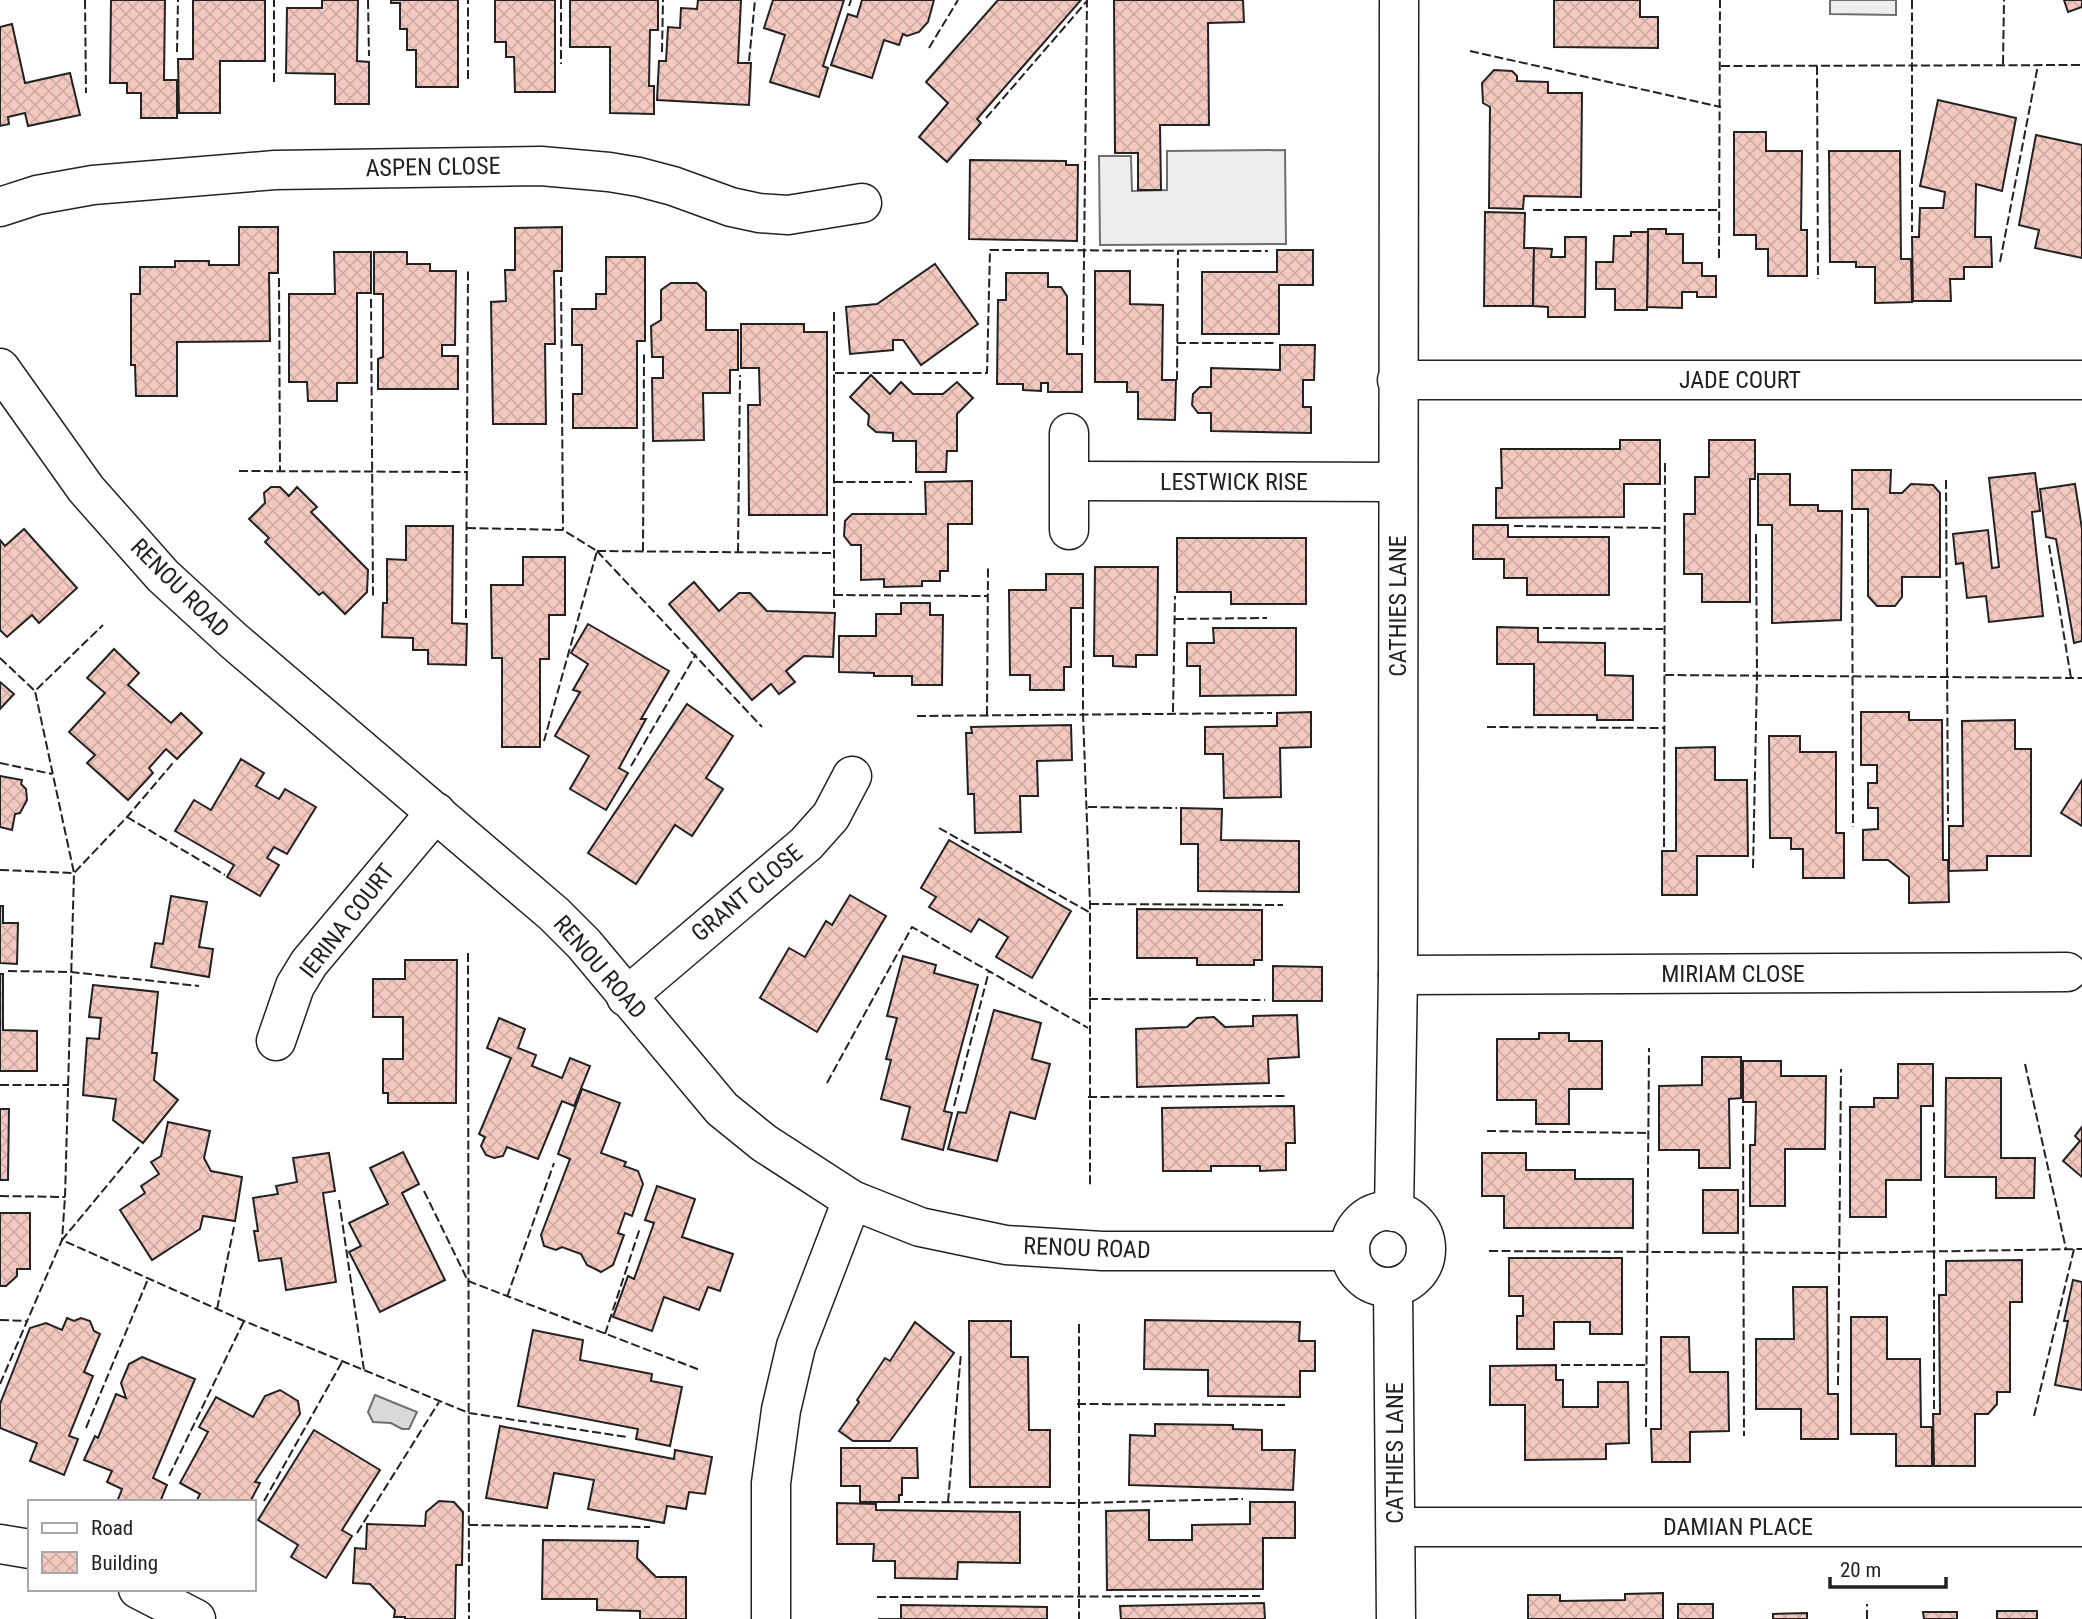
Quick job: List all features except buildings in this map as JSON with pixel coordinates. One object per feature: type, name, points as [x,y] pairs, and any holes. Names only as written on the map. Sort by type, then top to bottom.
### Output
[{"type":"street","name":"CATHIES LANE","points":[[1394,1212],[1398,975],[1399,0]]},
{"type":"street","name":"ASPEN CLOSE","points":[[0,207],[37,195],[93,185],[275,170],[541,166],[639,177],[731,207],[759,213],[789,215],[862,203]]},
{"type":"street","name":"RENOU ROAD","points":[[0,368],[11,410],[163,576],[234,641],[554,914],[584,944],[722,1109],[764,1143],[852,1200],[920,1227],[1006,1245],[1102,1251],[1350,1251]]},
{"type":"street","name":"JADE COURT","points":[[1397,380],[2082,380]]},
{"type":"street","points":[[1069,433],[1069,530]]},
{"type":"street","name":"LESTWICK RISE","points":[[1070,481],[1397,482]]},
{"type":"street","name":"GRANT CLOSE","points":[[626,997],[806,844],[831,816],[852,776]]},
{"type":"street","name":"IERINA COURT","points":[[276,1041],[295,986],[309,963],[436,812]]},
{"type":"street","name":"MIRIAM CLOSE","points":[[1398,975],[2067,972]]},
{"type":"street","points":[[771,1619],[771,1483],[781,1410],[796,1346],[852,1200]]},
{"type":"street","points":[[1394,1212],[1406,1216],[1422,1232],[1426,1244],[1426,1256],[1415,1277],[1393,1287],[1369,1282],[1353,1263],[1350,1251],[1355,1230],[1363,1221],[1372,1215],[1394,1212]]},
{"type":"street","name":"CATHIES LANE","points":[[1393,1287],[1396,1619]]},
{"type":"street","name":"DAMIAN PLACE","points":[[1396,1528],[2080,1528]]},
{"type":"street","points":[[0,1544],[28,1549]]},
{"type":"street","points":[[142,1591],[196,1619]]},
{"type":"shaded area","points":[[1830,0],[1896,0],[1896,15],[1830,14]]},
{"type":"shaded area","points":[[1285,150],[1286,244],[1100,245],[1099,156],[1131,156],[1132,191],[1167,190],[1167,151]]},
{"type":"shaded area","points":[[375,1395],[417,1412],[409,1429],[402,1429],[391,1423],[373,1422],[368,1412]]},
{"type":"fence","points":[[85,0],[86,93]]},
{"type":"fence","points":[[177,52],[178,0]]},
{"type":"fence","points":[[274,0],[274,82]]},
{"type":"fence","points":[[368,0],[369,56]]},
{"type":"fence","points":[[468,0],[468,79]]},
{"type":"fence","points":[[561,0],[561,64]]},
{"type":"fence","points":[[662,52],[663,0]]},
{"type":"fence","points":[[749,61],[755,0]]},
{"type":"fence","points":[[849,6],[851,0]]},
{"type":"fence","points":[[929,48],[958,0]]},
{"type":"fence","points":[[1083,345],[1087,0]]},
{"type":"fence","points":[[1719,258],[1720,0]]},
{"type":"fence","points":[[1912,0],[1912,232]]},
{"type":"fence","points":[[2003,64],[2004,0]]},
{"type":"fence","points":[[986,118],[1087,1]]},
{"type":"fence","points":[[1470,51],[1721,107]]},
{"type":"fence","points":[[2000,262],[2038,65]]},
{"type":"fence","points":[[1721,66],[2082,65]]},
{"type":"fence","points":[[1817,66],[1818,279]]},
{"type":"fence","points":[[1533,210],[1720,210]]},
{"type":"fence","points":[[835,373],[987,373],[990,250],[1268,251]]},
{"type":"fence","points":[[1177,380],[1178,251]]},
{"type":"fence","points":[[466,618],[468,269]]},
{"type":"fence","points":[[561,277],[563,530]]},
{"type":"fence","points":[[279,278],[280,472]]},
{"type":"fence","points":[[371,299],[373,596]]},
{"type":"fence","points":[[834,312],[834,608]]},
{"type":"fence","points":[[1177,343],[1276,343]]},
{"type":"fence","points":[[643,551],[644,354]]},
{"type":"fence","points":[[738,552],[740,375]]},
{"type":"fence","points":[[1664,847],[1665,460]]},
{"type":"fence","points":[[239,471],[468,472]]},
{"type":"fence","points":[[1946,480],[1948,821]]},
{"type":"fence","points":[[834,482],[912,482]]},
{"type":"fence","points":[[1852,514],[1853,827]]},
{"type":"fence","points":[[1514,526],[1664,528]]},
{"type":"fence","points":[[467,528],[563,530],[597,551],[544,741]]},
{"type":"fence","points":[[1753,868],[1757,676],[1756,534]]},
{"type":"fence","points":[[2049,545],[2071,678]]},
{"type":"fence","points":[[597,551],[762,727]]},
{"type":"fence","points":[[597,551],[834,553]]},
{"type":"fence","points":[[987,715],[988,568]]},
{"type":"fence","points":[[834,595],[987,596]]},
{"type":"fence","points":[[1173,712],[1175,596]]},
{"type":"fence","points":[[1083,613],[1083,714],[1090,904],[1090,1186]]},
{"type":"fence","points":[[1175,619],[1267,618]]},
{"type":"fence","points":[[0,1384],[62,1240],[65,1197],[74,873],[35,691],[103,625]]},
{"type":"fence","points":[[1543,628],[1663,629]]},
{"type":"fence","points":[[631,766],[696,654]]},
{"type":"fence","points":[[0,658],[35,691]]},
{"type":"fence","points":[[1665,675],[2082,678]]},
{"type":"fence","points":[[917,716],[1272,713]]},
{"type":"fence","points":[[1487,727],[1664,728]]},
{"type":"fence","points":[[0,763],[52,774]]},
{"type":"fence","points":[[0,870],[74,873],[173,763]]},
{"type":"fence","points":[[1088,807],[1177,808]]},
{"type":"fence","points":[[127,817],[225,875]]},
{"type":"fence","points":[[939,828],[1089,912]]},
{"type":"fence","points":[[1090,904],[1283,905]]},
{"type":"fence","points":[[827,1083],[912,927],[1088,1028]]},
{"type":"fence","points":[[468,953],[469,1619]]},
{"type":"fence","points":[[8,971],[71,972],[199,986]]},
{"type":"fence","points":[[954,1106],[989,971]]},
{"type":"fence","points":[[1089,999],[1265,1000]]},
{"type":"fence","points":[[1646,1427],[1649,1048]]},
{"type":"fence","points":[[2025,1064],[2066,1249]]},
{"type":"fence","points":[[1838,1385],[1841,1069]]},
{"type":"fence","points":[[0,1085],[69,1085]]},
{"type":"fence","points":[[1088,1097],[1285,1096]]},
{"type":"fence","points":[[1743,1106],[1744,1436]]},
{"type":"fence","points":[[1934,1110],[1934,1409]]},
{"type":"fence","points":[[1487,1131],[1649,1133]]},
{"type":"fence","points":[[139,1147],[62,1240],[244,1321],[469,1413],[627,1437]]},
{"type":"fence","points":[[507,1297],[554,1163]]},
{"type":"fence","points":[[424,1191],[468,1281],[700,1370]]},
{"type":"fence","points":[[0,1196],[65,1197]]},
{"type":"fence","points":[[339,1200],[364,1370]]},
{"type":"fence","points":[[217,1309],[234,1227]]},
{"type":"fence","points":[[605,1334],[640,1228]]},
{"type":"fence","points":[[2034,1416],[2074,1249]]},
{"type":"fence","points":[[1489,1251],[1838,1253],[2082,1249]]},
{"type":"fence","points":[[86,1428],[148,1279]]},
{"type":"fence","points":[[0,1320],[26,1321]]},
{"type":"fence","points":[[169,1476],[244,1321]]},
{"type":"fence","points":[[1079,1324],[1079,1619]]},
{"type":"fence","points":[[948,1502],[961,1353]]},
{"type":"fence","points":[[264,1501],[342,1362]]},
{"type":"fence","points":[[1561,1365],[1647,1365]]},
{"type":"fence","points":[[357,1533],[439,1402]]},
{"type":"fence","points":[[1077,1404],[1285,1405]]},
{"type":"fence","points":[[904,1502],[1079,1503],[1243,1499]]},
{"type":"fence","points":[[469,1525],[650,1527]]},
{"type":"fence","points":[[877,1597],[1260,1596]]},
{"type":"fence","points":[[1867,1604],[1867,1619]]}]
